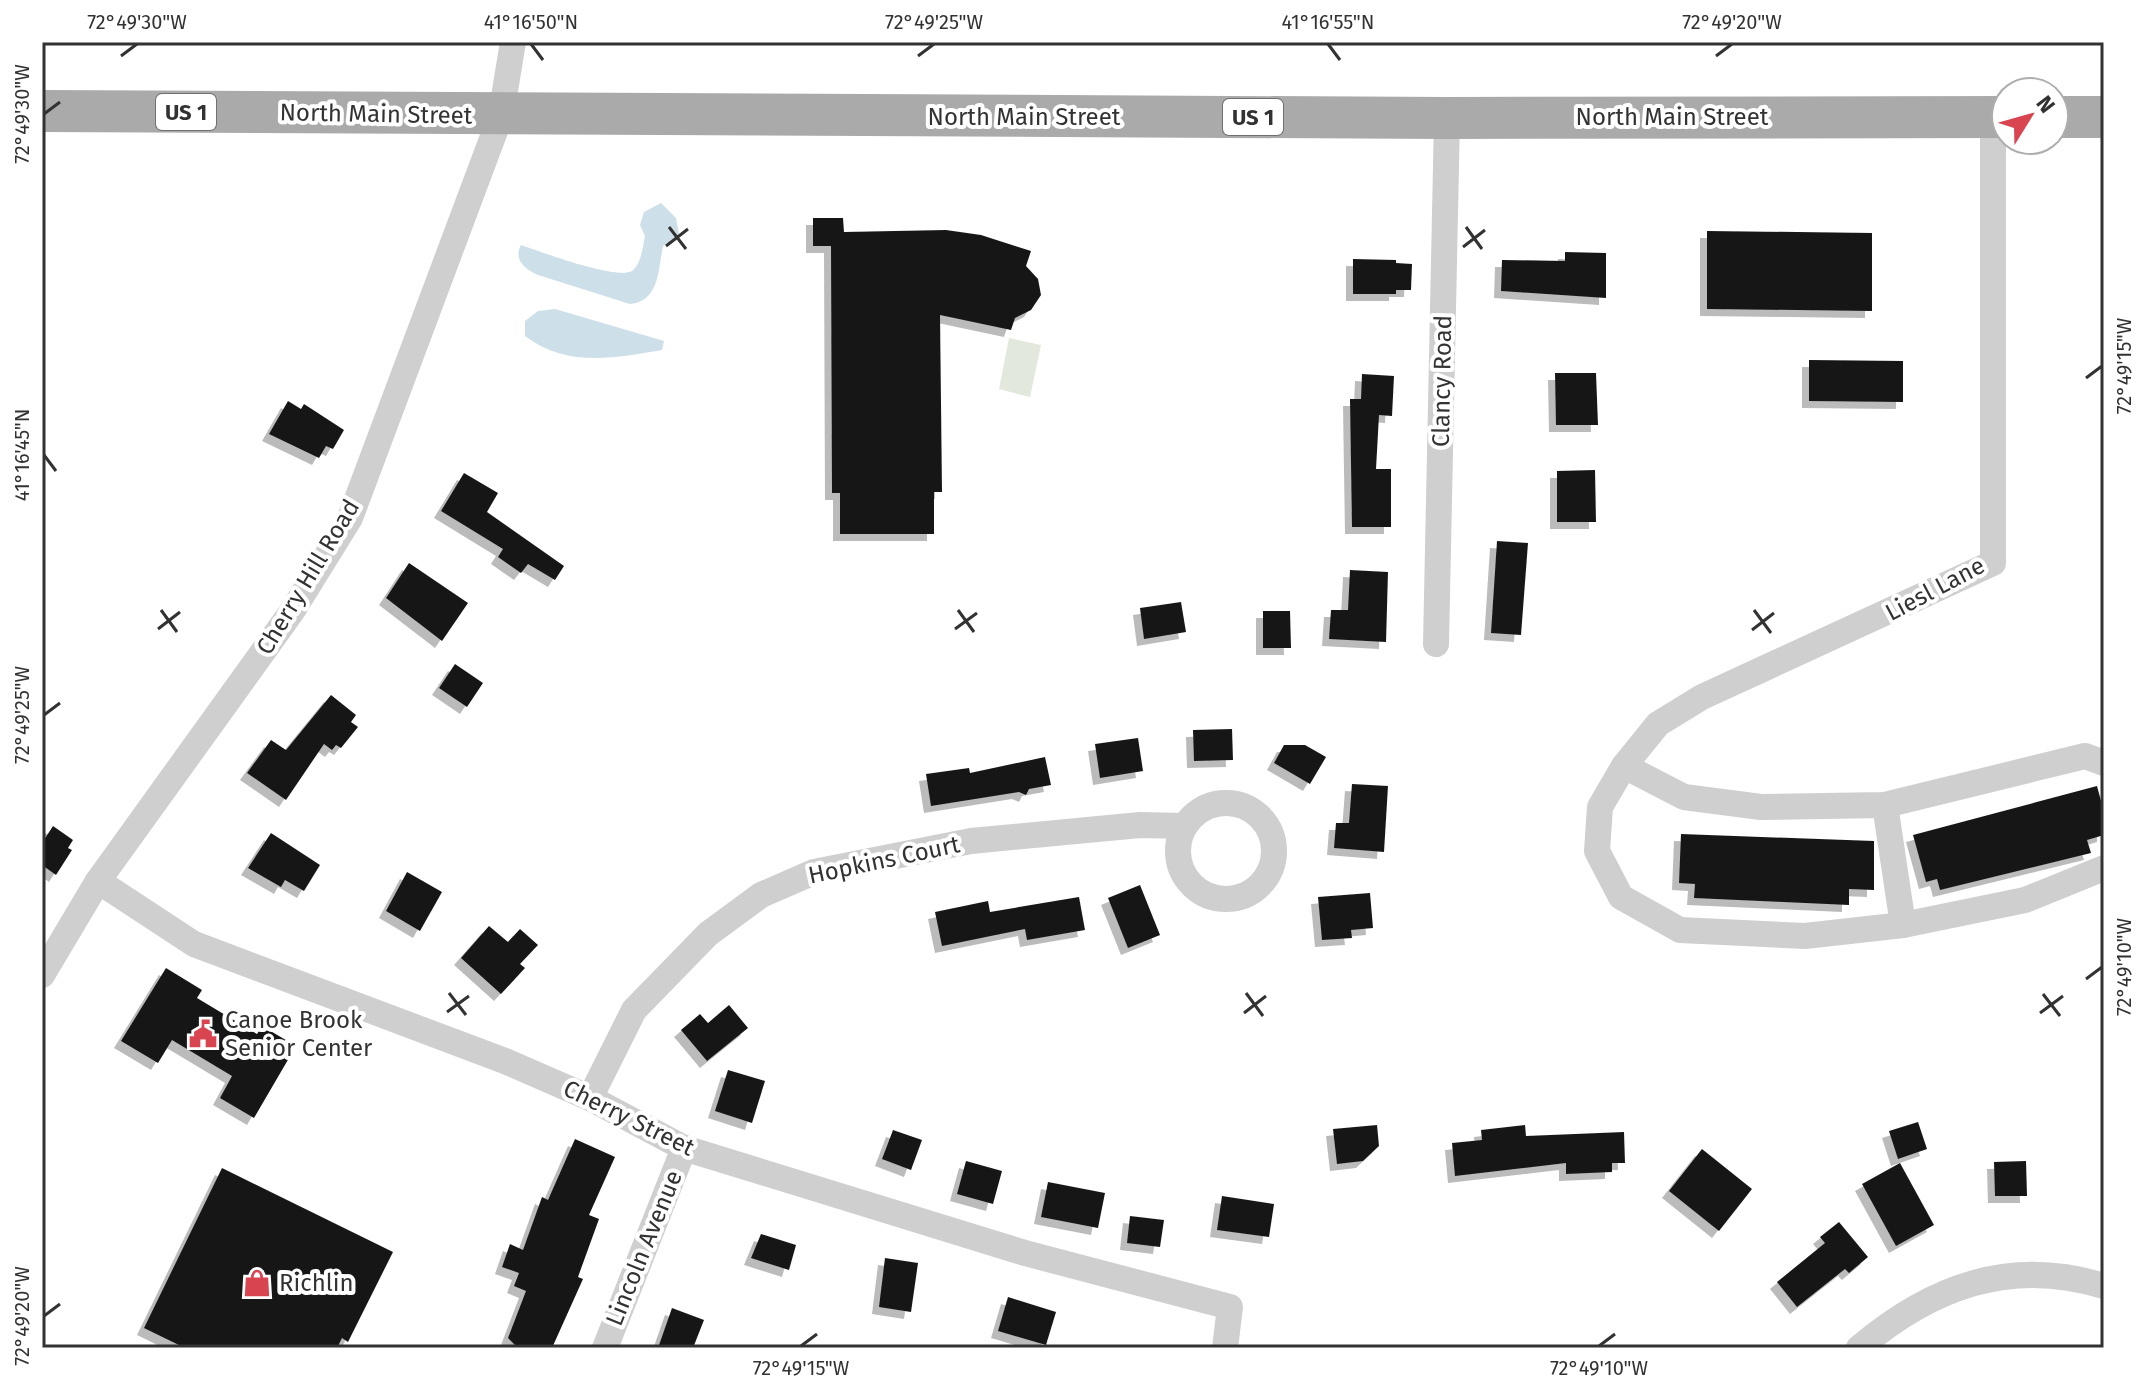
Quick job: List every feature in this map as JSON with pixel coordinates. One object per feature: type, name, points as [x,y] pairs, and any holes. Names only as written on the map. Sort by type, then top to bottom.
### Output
[{"type":"main road","name":"North Main Street","points":[[42,111],[1447,118],[1990,116]]},
{"type":"main road","points":[[2070,117],[2104,117]]},
{"type":"street","name":"Cherry Hill Road","points":[[42,975],[98,881],[293,610],[350,518],[501,115],[513,42]]},
{"type":"street","name":"Clancy Road","points":[[1436,644],[1447,118]]},
{"type":"street","name":"Liesl Lane","points":[[1998,156],[1993,563],[1702,697],[1658,724],[1624,766],[1600,807],[1597,851],[1621,897],[1680,930],[1805,936],[1903,925],[2025,900],[2104,868]]},
{"type":"street","points":[[1624,766],[1684,797],[1761,807],[1885,805],[2085,756],[2104,763]]},
{"type":"street","points":[[1885,805],[1903,925]]},
{"type":"street","name":"Hopkins Court","points":[[590,1098],[634,1010],[708,934],[761,895],[814,872],[971,841],[1140,825],[1185,826]]},
{"type":"street","name":"Cherry Street","points":[[98,881],[194,944],[505,1061],[590,1098],[684,1148],[1025,1253],[1230,1307],[1225,1348]]},
{"type":"street","name":"Lincoln Avenue","points":[[605,1348],[684,1148]]},
{"type":"street","points":[[1859,1348],[1893,1319],[1939,1293],[1993,1278],[2041,1276],[2081,1279],[2104,1286]]},
{"type":"shaded area","points":[[1009,338],[1041,345],[1030,397],[999,389]]},
{"type":"water","points":[[661,203],[676,218],[679,234],[663,246],[656,282],[640,302],[630,304],[538,275],[519,260],[521,245],[595,269],[623,273],[632,271],[638,264],[645,236],[640,225],[644,212]]},
{"type":"water","points":[[555,309],[664,341],[662,350],[609,358],[557,353],[525,336],[525,321],[538,311]]},
{"type":"building","points":[[813,218],[843,218],[844,232],[946,230],[981,235],[1031,251],[1026,266],[1038,279],[1041,295],[1031,310],[1015,318],[1011,330],[940,315],[942,492],[934,492],[934,534],[840,534],[840,493],[832,493],[831,246],[813,246]]},
{"type":"building","points":[[1707,231],[1872,233],[1872,311],[1707,309]]},
{"type":"building","points":[[1565,252],[1606,253],[1606,298],[1501,291],[1502,260],[1565,261]]},
{"type":"building","points":[[1353,259],[1396,260],[1396,263],[1412,264],[1411,290],[1396,290],[1396,294],[1353,294]]},
{"type":"building","points":[[1809,360],[1903,361],[1903,402],[1809,401]]},
{"type":"building","points":[[1555,373],[1596,373],[1598,425],[1556,425]]},
{"type":"building","points":[[1362,374],[1394,376],[1392,416],[1379,415],[1376,469],[1391,469],[1391,527],[1352,527],[1350,399],[1361,399]]},
{"type":"building","points":[[288,401],[301,409],[304,404],[344,430],[333,449],[326,446],[319,458],[269,434]]},
{"type":"building","points":[[1595,470],[1596,522],[1557,522],[1557,471]]},
{"type":"building","points":[[464,473],[498,493],[487,512],[564,566],[555,580],[528,564],[521,573],[498,557],[503,549],[441,511]]},
{"type":"building","points":[[1497,541],[1528,543],[1521,635],[1491,633]]},
{"type":"building","points":[[409,563],[468,603],[442,641],[386,598]]},
{"type":"building","points":[[1350,570],[1388,572],[1386,642],[1329,639],[1331,610],[1348,610]]},
{"type":"building","points":[[1181,602],[1186,632],[1144,639],[1140,608]]},
{"type":"building","points":[[1263,611],[1290,611],[1291,648],[1263,648]]},
{"type":"building","points":[[455,664],[483,683],[467,707],[439,688]]},
{"type":"building","points":[[331,695],[356,715],[351,722],[358,727],[341,748],[336,745],[332,750],[324,744],[286,800],[247,773],[271,740],[286,750]]},
{"type":"building","points":[[1232,729],[1233,760],[1194,761],[1193,730]]},
{"type":"building","points":[[1138,738],[1143,771],[1100,778],[1095,744]]},
{"type":"building","points":[[1284,745],[1305,745],[1326,757],[1310,784],[1274,763]]},
{"type":"building","points":[[1045,757],[1051,785],[1029,789],[1026,795],[1019,792],[931,806],[926,774],[969,768],[970,773]]},
{"type":"building","points":[[1352,784],[1388,786],[1384,852],[1334,848],[1336,823],[1349,823]]},
{"type":"building","points":[[2097,786],[2104,812],[2104,835],[2087,840],[2091,853],[1940,890],[1937,879],[1926,882],[1913,835]]},
{"type":"building","points":[[53,826],[73,840],[68,848],[72,850],[56,875],[42,865],[42,843]]},
{"type":"building","points":[[271,833],[320,865],[304,891],[285,880],[281,887],[248,868]]},
{"type":"building","points":[[1681,834],[1874,841],[1874,890],[1849,889],[1849,905],[1694,898],[1695,884],[1679,883]]},
{"type":"building","points":[[407,872],[442,892],[420,931],[386,911]]},
{"type":"building","points":[[1140,885],[1160,935],[1128,948],[1108,898]]},
{"type":"building","points":[[1370,893],[1373,928],[1351,930],[1352,938],[1322,940],[1318,897]]},
{"type":"building","points":[[1079,897],[1085,930],[1027,940],[1025,929],[942,946],[935,912],[988,901],[990,912]]},
{"type":"building","points":[[489,926],[508,942],[520,929],[538,945],[520,964],[525,968],[501,994],[461,958]]},
{"type":"building","points":[[166,968],[202,990],[197,998],[257,1034],[262,1026],[296,1046],[254,1118],[220,1098],[232,1076],[172,1040],[158,1063],[121,1041]]},
{"type":"building","points":[[729,1005],[748,1028],[707,1061],[681,1030],[700,1014],[708,1023]]},
{"type":"building","points":[[728,1070],[765,1081],[752,1123],[715,1111]]},
{"type":"building","points":[[1918,1122],[1927,1149],[1898,1159],[1889,1131]]},
{"type":"building","points":[[1377,1125],[1379,1146],[1363,1161],[1337,1164],[1333,1129]]},
{"type":"building","points":[[1525,1125],[1526,1136],[1624,1132],[1625,1163],[1612,1163],[1612,1172],[1566,1174],[1566,1163],[1455,1176],[1452,1143],[1482,1140],[1481,1130]]},
{"type":"building","points":[[893,1130],[922,1140],[911,1170],[882,1159]]},
{"type":"building","points":[[575,1139],[615,1157],[589,1215],[599,1219],[578,1277],[583,1279],[552,1348],[518,1348],[508,1338],[526,1291],[514,1286],[519,1273],[502,1267],[510,1244],[523,1250],[542,1197],[548,1200]]},
{"type":"building","points":[[1702,1149],[1752,1189],[1719,1231],[1669,1191]]},
{"type":"building","points":[[966,1161],[1002,1171],[993,1204],[957,1194]]},
{"type":"building","points":[[2026,1161],[2027,1196],[1995,1196],[1994,1162]]},
{"type":"building","points":[[1900,1163],[1934,1225],[1896,1246],[1862,1184]]},
{"type":"building","points":[[222,1168],[393,1252],[348,1342],[342,1338],[337,1348],[185,1348],[144,1328]]},
{"type":"building","points":[[1048,1182],[1105,1193],[1098,1228],[1041,1217]]},
{"type":"building","points":[[1222,1196],[1274,1204],[1269,1237],[1217,1230]]},
{"type":"building","points":[[1130,1216],[1164,1220],[1160,1247],[1127,1243]]},
{"type":"building","points":[[1839,1222],[1868,1257],[1849,1273],[1845,1269],[1797,1307],[1777,1282],[1825,1243],[1820,1237]]},
{"type":"building","points":[[761,1234],[796,1245],[789,1270],[751,1258]]},
{"type":"building","points":[[885,1258],[918,1263],[911,1312],[879,1307]]},
{"type":"building","points":[[1008,1297],[1056,1312],[1046,1345],[998,1331]]},
{"type":"building","points":[[672,1308],[704,1320],[693,1348],[658,1348]]},
{"type":"place","name":"Canoe Brook Senior Center","points":[[203,1034]]},
{"type":"place","name":"Richlin","points":[[257,1283]]}]
